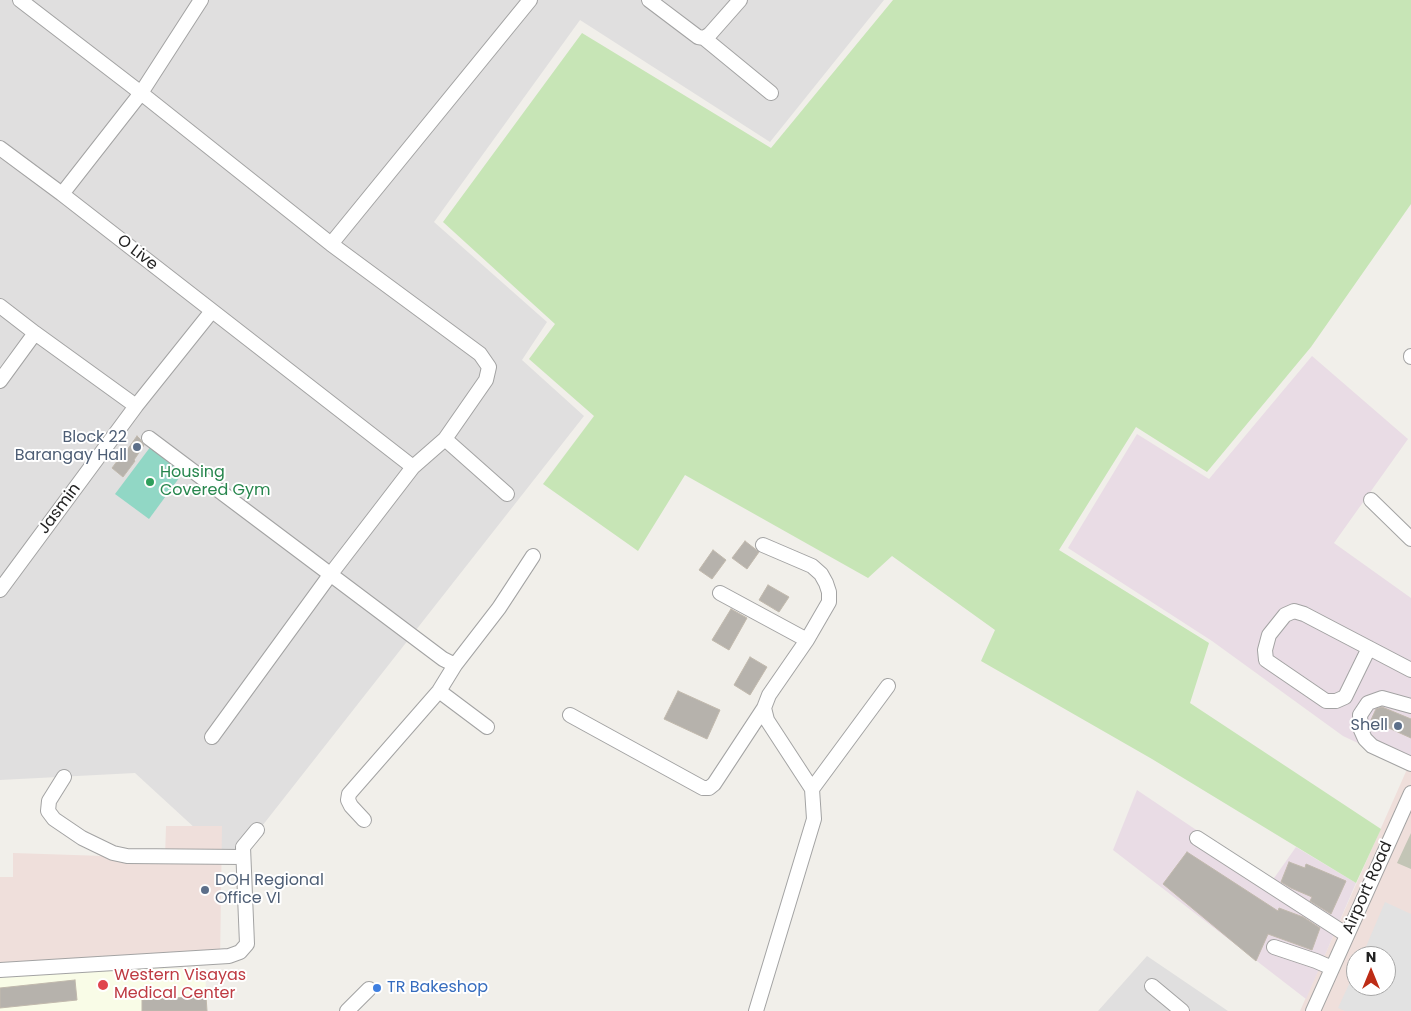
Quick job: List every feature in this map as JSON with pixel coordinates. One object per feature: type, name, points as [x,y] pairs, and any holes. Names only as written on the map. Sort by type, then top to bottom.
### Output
[{"type":"street","points":[[20,0],[141,93],[331,244],[480,354],[489,367],[486,380],[445,439],[414,467],[330,575],[212,737]]},
{"type":"street","points":[[62,194],[141,93],[201,0]]},
{"type":"street","points":[[331,244],[530,0]]},
{"type":"street","points":[[649,0],[698,37],[704,38],[772,93]]},
{"type":"street","points":[[704,38],[710,34],[740,0]]},
{"type":"street","name":"O Live","points":[[0,148],[414,467]]},
{"type":"street","points":[[0,306],[35,334],[136,406]]},
{"type":"street","name":"Jasmin","points":[[0,590],[136,406],[212,311]]},
{"type":"street","points":[[0,381],[35,334]]},
{"type":"street","points":[[148,438],[443,659],[455,665]]},
{"type":"street","points":[[445,439],[507,494]]},
{"type":"street","points":[[1370,500],[1411,539]]},
{"type":"street","points":[[570,715],[703,788],[709,788],[714,784],[764,708],[769,695],[807,640],[829,602],[829,592],[826,583],[821,574],[812,566],[762,545]]},
{"type":"street","points":[[364,820],[351,806],[348,800],[349,794],[439,691],[455,665],[499,608],[533,556]]},
{"type":"street","points":[[720,593],[807,640]]},
{"type":"street","points":[[1369,648],[1345,697],[1336,701],[1326,701],[1266,660],[1265,650],[1269,635],[1285,615],[1294,611],[1304,614],[1369,648],[1411,670]]},
{"type":"street","points":[[812,789],[888,686]]},
{"type":"street","points":[[439,691],[487,727]]},
{"type":"street","points":[[1411,706],[1382,698],[1368,703],[1360,715],[1361,730],[1365,739],[1372,746],[1411,764]]},
{"type":"street","points":[[756,1011],[814,819],[812,789],[767,720],[764,708]]},
{"type":"street","points":[[64,777],[49,801],[48,811],[54,819],[82,838],[113,853],[127,856],[243,857]]},
{"type":"street","name":"Airport Road","points":[[1313,1011],[1411,793]]},
{"type":"street","points":[[0,970],[229,956],[240,952],[247,944],[243,847],[257,830]]},
{"type":"street","points":[[1197,838],[1347,936]]},
{"type":"street","points":[[1274,947],[1332,968]]},
{"type":"street","points":[[1152,986],[1182,1011]]},
{"type":"street","points":[[346,1011],[369,990]]},
{"type":"shaded area","points":[[0,0],[884,0],[770,142],[580,20],[434,222],[547,322],[522,360],[584,416],[233,863],[135,773],[0,780]]},
{"type":"shaded area","points":[[1312,356],[1408,439],[1334,543],[1411,598],[1411,762],[1409,767],[1343,736],[1212,641],[1068,548],[1137,434],[1209,479]]},
{"type":"shaded area","points":[[1411,693],[1411,1011],[1300,1011],[1408,767]]},
{"type":"shaded area","points":[[1137,790],[1272,881],[1296,847],[1356,883],[1306,999],[1113,850]]},
{"type":"shaded area","points":[[166,826],[222,826],[220,963],[0,962],[0,877],[13,877],[13,853],[165,858]]},
{"type":"shaded area","points":[[1411,833],[1411,869],[1397,863]]},
{"type":"shaded area","points":[[1385,902],[1411,914],[1411,1011],[1345,1011],[1338,1008],[1346,991],[1346,996],[1396,996],[1396,946],[1366,946]]},
{"type":"shaded area","points":[[1147,956],[1228,1011],[1098,1011]]},
{"type":"shaded area","name":"Western Visayas Medical Center","points":[[121,968],[205,969],[207,1011],[0,1011],[0,974]]},
{"type":"green space","points":[[893,0],[1411,0],[1411,204],[1311,347],[1207,472],[1136,427],[1059,550],[1209,643],[1190,703],[1381,829],[1356,883],[1152,759],[981,661],[995,630],[892,556],[868,578],[685,475],[638,551],[543,484],[594,416],[529,359],[555,324],[443,222],[582,33],[771,148]]},
{"type":"green space","name":"Housing Covered Gym","points":[[151,446],[185,470],[149,519],[115,494]]},
{"type":"building","points":[[137,436],[144,445],[123,477],[112,468]]},
{"type":"building","points":[[745,541],[759,552],[747,569],[732,558]]},
{"type":"building","points":[[713,550],[726,560],[712,579],[699,570]]},
{"type":"building","points":[[768,585],[789,597],[779,612],[759,600]]},
{"type":"building","points":[[731,609],[747,618],[729,650],[712,640]]},
{"type":"building","points":[[750,657],[767,667],[750,695],[734,685]]},
{"type":"building","points":[[678,691],[720,710],[707,739],[664,719]]},
{"type":"building","name":"Shell","points":[[1382,707],[1411,719],[1411,738],[1371,720],[1376,709]]},
{"type":"building","points":[[1187,852],[1278,911],[1279,908],[1303,917],[1320,928],[1312,950],[1268,934],[1256,961],[1163,884]]},
{"type":"building","points":[[1289,862],[1305,868],[1306,864],[1346,881],[1331,914],[1310,901],[1312,897],[1281,882]]},
{"type":"building","points":[[75,980],[77,1000],[0,1008],[0,988]]},
{"type":"building","points":[[206,996],[207,1011],[142,1011],[142,1000]]},
{"type":"place","name":"Block 22 Barangay Hall","points":[[137,447]]},
{"type":"place","name":"Housing Covered Gym","points":[[150,482]]},
{"type":"place","name":"Shell","points":[[1398,726]]},
{"type":"place","name":"DOH Regional Office VI","points":[[205,890]]},
{"type":"place","name":"Western Visayas Medical Center","points":[[103,985]]},
{"type":"place","name":"TR Bakeshop","points":[[377,988]]}]
